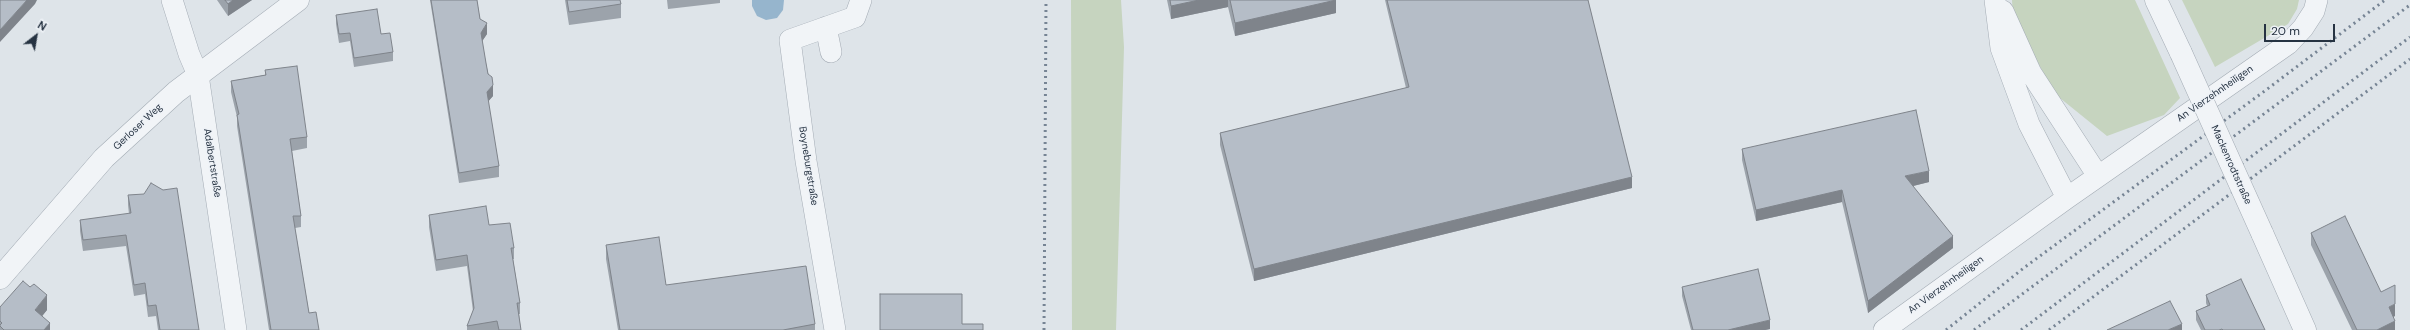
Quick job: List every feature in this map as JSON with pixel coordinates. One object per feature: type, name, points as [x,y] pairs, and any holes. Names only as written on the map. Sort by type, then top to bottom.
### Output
[{"type":"street","name":"Adalbertstraße","points":[[172,0],[189,54],[198,75],[236,330]]},
{"type":"street","name":"Gerloser Weg","points":[[0,278],[104,158],[176,92],[298,0]]},
{"type":"street","name":"Boyneburgstraße","points":[[835,330],[806,161],[790,40],[855,17],[861,0]]},
{"type":"street","points":[[1996,0],[2031,73],[2098,176]]},
{"type":"street","points":[[1996,0],[2001,48],[2029,124],[2067,198]]},
{"type":"street","name":"Mackenrodtstraße","points":[[2156,0],[2305,330]]},
{"type":"street","name":"An Vierzehnheiligen","points":[[1884,330],[2098,176],[2288,44],[2304,28],[2314,11],[2317,0]]},
{"type":"street","points":[[826,27],[831,52]]},
{"type":"green space","points":[[1071,0],[1121,0],[1124,47],[1116,330],[1072,330]]},
{"type":"green space","points":[[2012,0],[2135,0],[2180,98],[2164,115],[2107,136],[2055,94],[2013,17]]},
{"type":"green space","points":[[2182,0],[2299,0],[2297,9],[2288,24],[2215,67]]},
{"type":"water","points":[[752,0],[784,0],[783,10],[777,18],[766,20],[757,16],[752,6]]},
{"type":"building","points":[[0,0],[27,0],[0,30]]},
{"type":"building","points":[[225,0],[233,0],[228,4]]},
{"type":"building","points":[[431,0],[477,0],[480,19],[487,23],[481,33],[488,74],[492,77],[493,85],[487,92],[499,166],[459,173]]},
{"type":"building","points":[[567,0],[620,0],[621,4],[569,12]]},
{"type":"building","points":[[1170,0],[1199,0],[1171,6]]},
{"type":"building","points":[[1230,0],[1336,0],[1235,23]]},
{"type":"building","points":[[1387,0],[1588,0],[1632,177],[1254,269],[1220,133],[1409,87]]},
{"type":"building","points":[[377,9],[381,34],[390,33],[393,52],[354,58],[350,33],[339,34],[336,15]]},
{"type":"building","points":[[297,66],[307,137],[290,139],[301,216],[293,216],[309,313],[316,312],[319,330],[271,330],[237,115],[239,114],[231,81],[266,75],[265,70]]},
{"type":"building","points":[[1916,110],[1929,171],[1905,176],[1953,236],[1868,301],[1842,190],[1756,210],[1742,149]]},
{"type":"building","points":[[151,183],[163,190],[177,188],[199,330],[160,330],[156,305],[148,306],[145,283],[134,285],[126,235],[83,240],[80,220],[131,213],[128,195],[144,194]]},
{"type":"building","points":[[486,206],[489,225],[510,223],[514,248],[511,248],[520,303],[517,303],[521,330],[499,330],[497,321],[467,326],[474,308],[467,255],[436,260],[429,215]]},
{"type":"building","points":[[2345,216],[2381,292],[2395,285],[2395,304],[2389,307],[2395,321],[2377,330],[2357,330],[2311,233]]},
{"type":"building","points":[[659,237],[666,285],[806,266],[815,324],[783,330],[620,330],[606,245]]},
{"type":"building","points":[[1758,269],[1770,320],[1728,330],[1693,330],[1682,287]]},
{"type":"building","points":[[2241,279],[2265,330],[2205,330],[2196,311],[2210,305],[2206,295]]},
{"type":"building","points":[[23,281],[30,287],[34,284],[47,295],[35,310],[50,323],[44,330],[4,330],[0,326],[2,323],[0,321],[0,307]]},
{"type":"building","points":[[880,294],[962,294],[962,324],[983,324],[983,330],[880,330]]},
{"type":"building","points":[[2170,301],[2182,324],[2168,330],[2107,330]]},
{"type":"railway","points":[[1044,330],[1046,0]]},
{"type":"railway","points":[[1946,330],[2025,267],[2266,90],[2385,0]]},
{"type":"railway","points":[[1974,330],[2410,5]]},
{"type":"railway","points":[[2021,330],[2410,37]]},
{"type":"railway","points":[[2049,330],[2410,59]]}]
